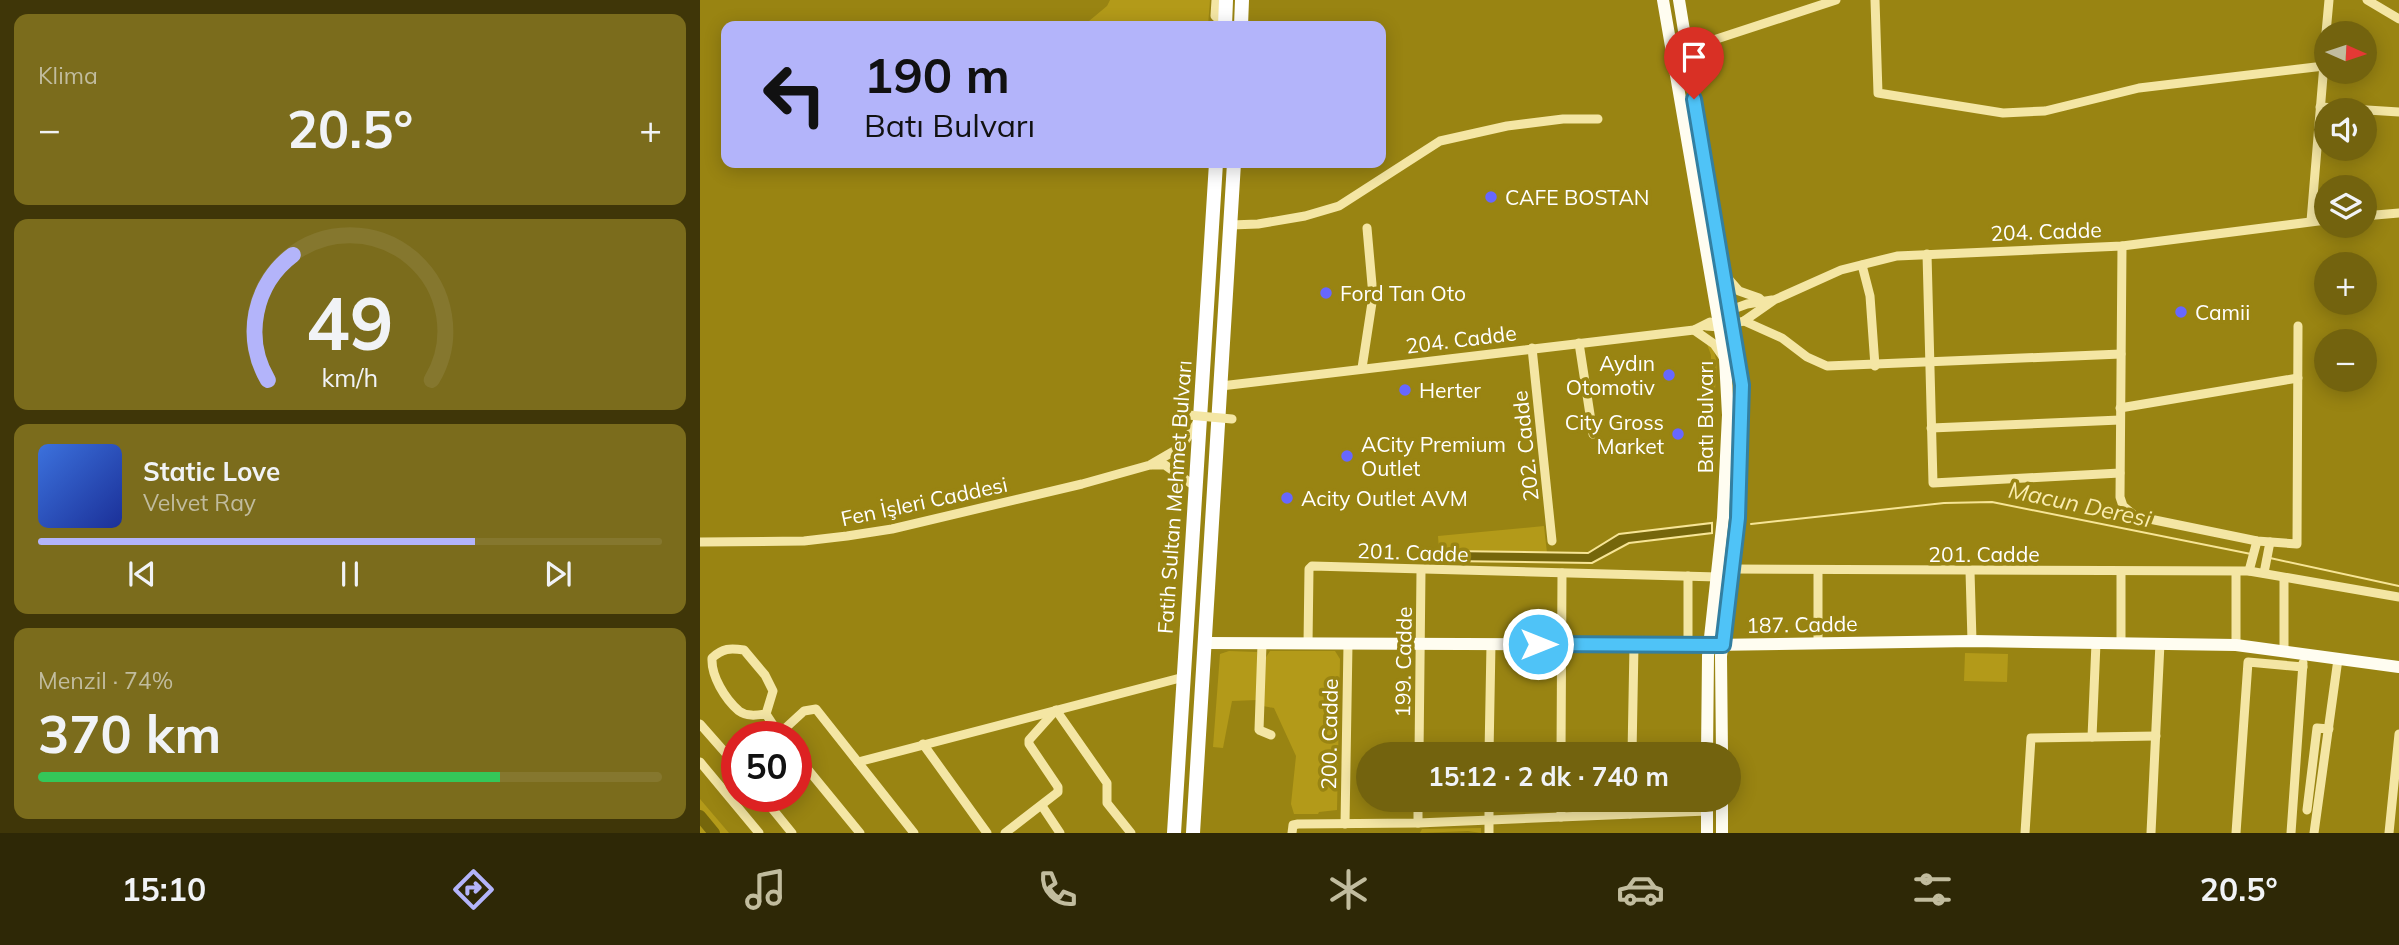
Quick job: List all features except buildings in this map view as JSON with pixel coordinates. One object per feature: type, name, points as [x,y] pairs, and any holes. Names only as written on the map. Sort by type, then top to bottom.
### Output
[{"type":"highway","points":[[1225,21],[1226,0]]},
{"type":"highway","points":[[1241,21],[1242,0]]},
{"type":"highway","name":"Fatih Sultan Mehmet Bulvarı","points":[[1174,833],[1196,486],[1194,417],[1216,168]]},
{"type":"highway","name":"Fatih Sultan Mehmet Bulvarı","points":[[1193,833],[1234,168]]},
{"type":"main road","name":"Batı Bulvarı","points":[[1663,0],[1740,369],[1740,493],[1732,569],[1716,645],[1721,742]]},
{"type":"main road","name":"Batı Bulvarı","points":[[1679,0],[1729,319],[1725,359],[1728,415],[1708,742]]},
{"type":"main road","name":"187. Cadde","points":[[1205,643],[2160,643],[2236,645],[2284,651],[2303,660],[2338,659],[2399,667]]},
{"type":"main road","points":[[1707,812],[1707,833]]},
{"type":"main road","points":[[1722,812],[1722,833]]},
{"type":"street","points":[[1216,0],[1215,16],[1221,21]]},
{"type":"street","points":[[1686,49],[1836,0]]},
{"type":"street","points":[[1875,0],[1878,93],[2003,113],[2045,111],[2139,88],[2314,67]]},
{"type":"street","points":[[2327,21],[2329,0]]},
{"type":"street","points":[[2367,0],[2399,19]]},
{"type":"street","points":[[2377,111],[2399,112]]},
{"type":"street","points":[[1231,225],[1293,218],[1339,206],[1440,141],[1507,126],[1563,119],[1598,119]]},
{"type":"street","points":[[2311,221],[2316,161]]},
{"type":"street","points":[[2377,215],[2399,213]]},
{"type":"street","name":"204. Cadde","points":[[1221,386],[1694,330],[1729,319],[1841,270],[1897,256],[2122,246],[2314,221]]},
{"type":"street","points":[[1362,368],[1373,296],[1367,228]]},
{"type":"street","points":[[2122,246],[2120,497],[2123,506],[2135,516],[2256,545],[2269,547],[2297,544],[2298,326]]},
{"type":"street","points":[[1927,254],[1933,483],[2120,473]]},
{"type":"street","points":[[1862,265],[1870,296],[1875,366]]},
{"type":"street","points":[[1724,275],[1740,291],[1758,297],[1762,302]]},
{"type":"street","name":"204. Cadde","points":[[1729,319],[1747,304],[1774,300]]},
{"type":"street","points":[[1729,319],[1782,338],[1820,365],[1875,366],[2121,354]]},
{"type":"street","points":[[1694,330],[1714,344],[1725,359]]},
{"type":"street","points":[[1579,342],[1593,434]]},
{"type":"street","name":"202. Cadde","points":[[1532,348],[1552,541]]},
{"type":"street","points":[[2120,408],[2298,378]]},
{"type":"street","points":[[1194,417],[1232,419]]},
{"type":"street","name":"Fen İşleri Caddesi","points":[[700,542],[804,541],[881,531],[1082,485],[1150,465],[1181,447],[1194,417]]},
{"type":"street","points":[[1931,428],[2120,420]]},
{"type":"street","points":[[1150,465],[1165,465],[1196,486]]},
{"type":"street","points":[[2249,571],[2256,545]]},
{"type":"street","points":[[2265,569],[2269,547]]},
{"type":"street","name":"201. Cadde","points":[[1308,644],[1309,567],[1717,577]]},
{"type":"street","name":"201. Cadde","points":[[1732,569],[2121,572],[2236,572],[2265,569],[2284,578],[2399,597]]},
{"type":"street","name":"199. Cadde","points":[[1419,742],[1421,571]]},
{"type":"street","points":[[1818,571],[1818,643]]},
{"type":"street","points":[[1970,571],[1972,641]]},
{"type":"street","points":[[2121,572],[2121,643]]},
{"type":"street","points":[[2236,572],[2236,645]]},
{"type":"street","points":[[1561,742],[1562,573]]},
{"type":"street","points":[[1688,576],[1688,645]]},
{"type":"street","points":[[2284,578],[2284,651]]},
{"type":"street","points":[[2092,737],[2096,643]]},
{"type":"street","points":[[2151,833],[2160,643]]},
{"type":"street","points":[[1262,644],[1258,730],[1271,735]]},
{"type":"street","name":"200. Cadde","points":[[1345,824],[1348,644]]},
{"type":"street","points":[[1489,742],[1491,644]]},
{"type":"street","points":[[1632,742],[1634,645]]},
{"type":"street","points":[[727,648],[744,650],[765,675],[773,691],[766,714],[740,712],[716,681],[711,670],[712,658],[719,652],[727,648]]},
{"type":"street","points":[[2312,810],[2329,729],[2338,659]]},
{"type":"street","points":[[2236,833],[2248,662],[2303,660],[2291,833]]},
{"type":"street","points":[[858,761],[1184,677]]},
{"type":"street","points":[[794,721],[804,711],[816,709],[914,833]]},
{"type":"street","points":[[1005,833],[1055,797],[1058,787],[1029,744],[1029,740],[1056,710]]},
{"type":"street","points":[[1056,710],[1107,783],[1107,803],[1131,833]]},
{"type":"street","points":[[766,714],[771,721]]},
{"type":"street","points":[[700,724],[721,748]]},
{"type":"street","points":[[2298,726],[2329,729]]},
{"type":"street","points":[[2315,833],[2312,810],[2317,728]]},
{"type":"street","points":[[2389,833],[2399,734]]},
{"type":"street","points":[[2025,833],[2031,738],[2155,736]]},
{"type":"street","points":[[923,744],[987,833]]},
{"type":"street","points":[[700,762],[759,833]]},
{"type":"street","points":[[812,774],[860,833]]},
{"type":"street","points":[[1042,806],[1060,833]]},
{"type":"street","points":[[2292,809],[2312,810]]},
{"type":"street","points":[[775,812],[792,833]]},
{"type":"street","points":[[1418,812],[1418,823]]},
{"type":"street","points":[[1489,812],[1489,833]]},
{"type":"street","points":[[1561,812],[1561,817]]},
{"type":"street","points":[[1292,829],[1345,824],[1647,812]]},
{"type":"shaded area","points":[[1110,0],[1210,0],[1208,21],[1089,21],[1107,6]]},
{"type":"shaded area","points":[[1707,344],[1710,344],[1716,361],[1715,392],[1711,392],[1711,355]]},
{"type":"shaded area","points":[[1712,523],[1712,533],[1629,543],[1592,563],[1450,561],[1450,551],[1588,553],[1619,534]]},
{"type":"shaded area","points":[[1544,526],[1547,553],[1439,550],[1438,536]]},
{"type":"shaded area","points":[[1229,651],[1257,652],[1257,700],[1232,701],[1223,748],[1213,747],[1220,654]]},
{"type":"shaded area","points":[[1270,651],[1335,651],[1340,659],[1337,810],[1318,814],[1294,814],[1291,804],[1296,756],[1274,708],[1263,706],[1265,659]]},
{"type":"shaded area","points":[[1965,653],[2008,654],[2007,682],[1964,681]]},
{"type":"shaded area","points":[[700,799],[729,833],[700,833]]},
{"type":"shaded area","points":[[1481,828],[1481,833],[1420,833],[1422,829]]},
{"type":"waterway","name":"Macun Deresi","points":[[1751,524],[1944,503],[1992,502],[2251,554]]},
{"type":"waterway","name":"Macun Deresi","points":[[2270,558],[2399,586]]},
{"type":"waterway","points":[[700,816],[714,833]]},
{"type":"place","name":"CAFE BOSTAN","points":[[1491,197]]},
{"type":"place","name":"Ford Tan Oto","points":[[1326,293]]},
{"type":"place","name":"Camii","points":[[2181,312]]},
{"type":"place","name":"Aydın Otomotiv","points":[[1669,375]]},
{"type":"place","name":"Herter","points":[[1405,390]]},
{"type":"place","name":"City Gross Market","points":[[1678,434]]},
{"type":"place","name":"ACity Premium Outlet","points":[[1347,456]]},
{"type":"place","name":"Acity Outlet AVM","points":[[1287,498]]},
{"type":"route","points":[[1538,644],[1723,645],[1740,493],[1742,385],[1694,99]]}]
